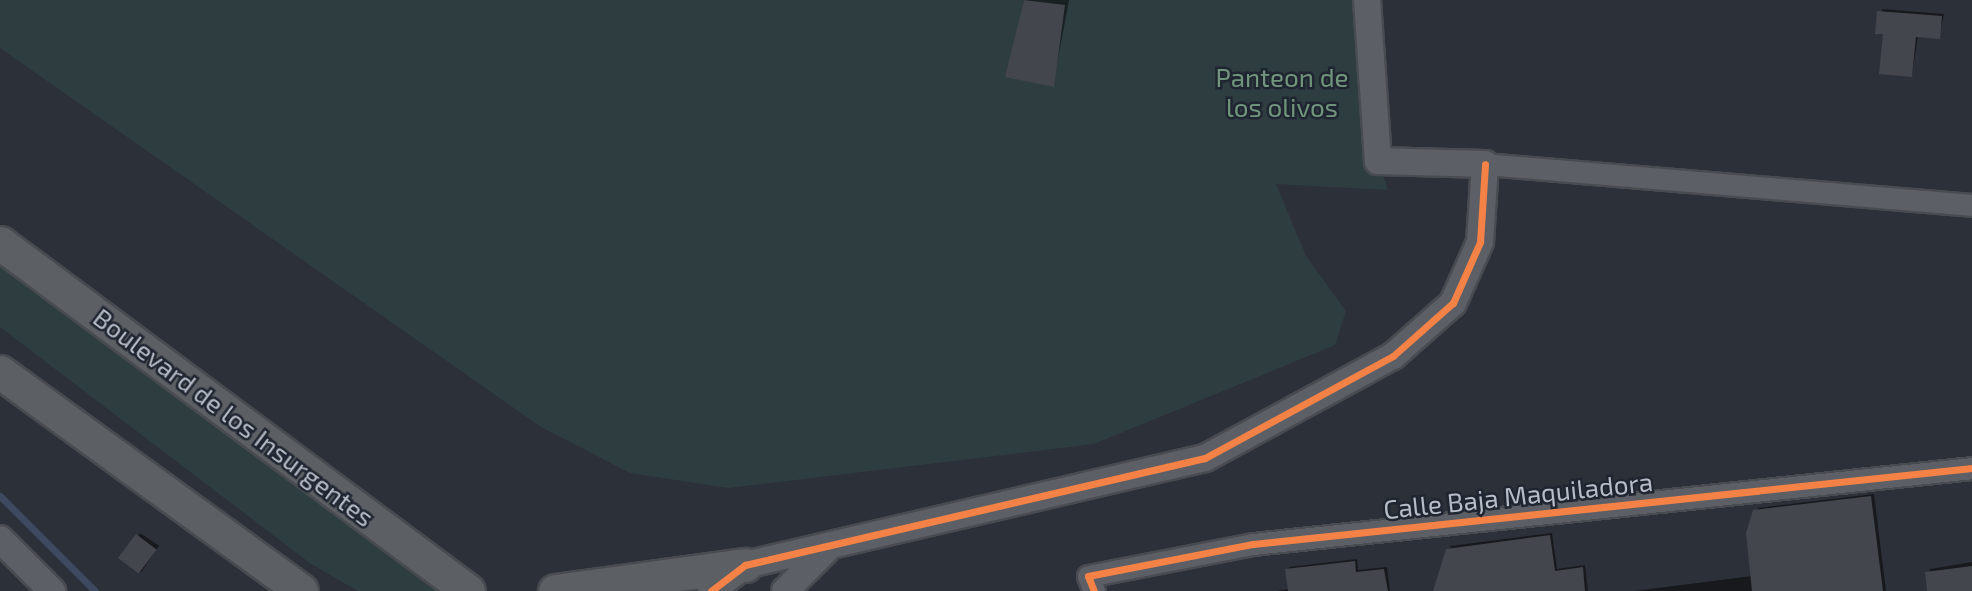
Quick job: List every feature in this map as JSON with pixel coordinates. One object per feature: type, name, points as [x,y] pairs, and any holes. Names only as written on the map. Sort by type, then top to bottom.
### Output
[{"type":"highway","name":"Boulevard de los Insurgentes","points":[[0,243],[468,591]]},
{"type":"highway","points":[[0,372],[301,591]]},
{"type":"highway","points":[[555,591],[744,565]]},
{"type":"street","points":[[1367,0],[1378,161],[1485,164],[1972,205]]},
{"type":"street","points":[[711,591],[744,565],[827,549],[1205,458],[1393,356],[1453,303],[1480,242],[1485,164]]},
{"type":"street","name":"Calle Baja Maquiladora","points":[[1094,591],[1088,576],[1253,544],[1972,468]]},
{"type":"street","points":[[0,540],[52,591]]},
{"type":"street","points":[[785,591],[827,549]]},
{"type":"green space","name":"Panteon de los olivos","points":[[0,0],[1367,0],[1378,161],[1388,190],[1276,184],[1306,256],[1346,311],[1335,345],[1094,444],[728,488],[630,473],[541,427],[0,48]]},
{"type":"green space","points":[[0,263],[437,591],[358,591],[311,564],[0,327]]},
{"type":"building","points":[[1024,0],[1065,5],[1054,87],[1005,77]]},
{"type":"building","points":[[1877,11],[1942,16],[1940,39],[1916,37],[1912,77],[1879,74],[1883,34],[1875,34]]},
{"type":"building","points":[[1871,496],[1883,591],[1752,591],[1746,533],[1753,510]]},
{"type":"building","points":[[136,534],[157,550],[139,574],[118,558]]},
{"type":"building","points":[[1550,535],[1555,571],[1583,567],[1585,591],[1433,591],[1446,549]]},
{"type":"building","points":[[1355,561],[1356,572],[1384,569],[1388,591],[1288,591],[1285,569]]},
{"type":"building","points":[[1972,566],[1972,591],[1927,591],[1925,572]]},
{"type":"waterway","points":[[0,496],[95,591]]},
{"type":"cycle path","points":[[711,591],[745,565],[1205,458],[1393,356],[1453,303],[1480,242],[1485,164]]},
{"type":"cycle path","points":[[1094,591],[1088,576],[1253,544],[1972,468]]}]
